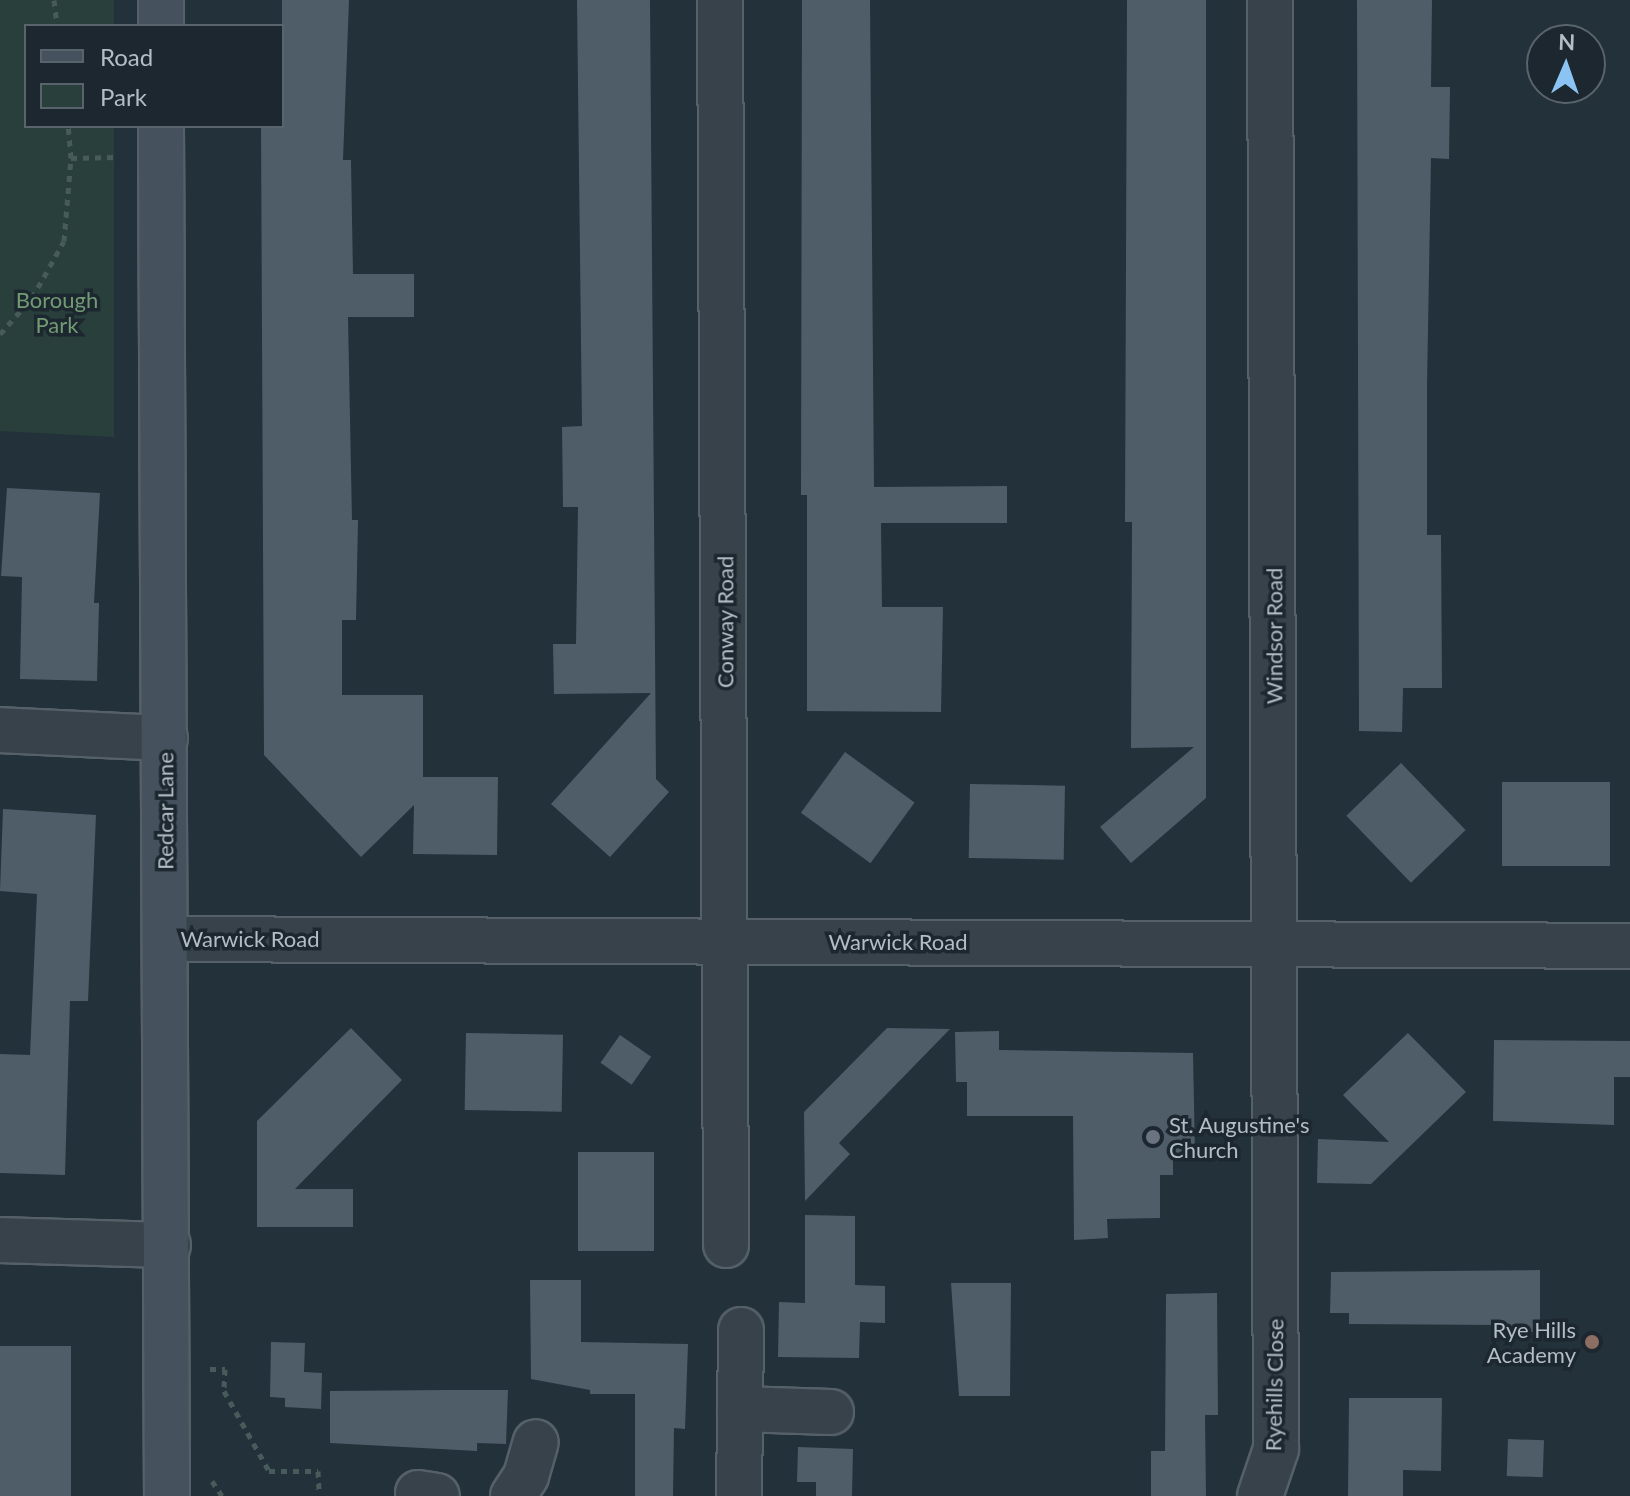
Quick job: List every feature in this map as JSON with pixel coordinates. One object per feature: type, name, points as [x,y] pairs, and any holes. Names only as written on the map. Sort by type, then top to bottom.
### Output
[{"type":"main road","points":[[161,0],[161,24]]},
{"type":"main road","name":"Redcar Lane","points":[[161,128],[167,1496]]},
{"type":"street","name":"Conway Road","points":[[720,0],[727,941],[726,1245]]},
{"type":"street","name":"Windsor Road","points":[[1270,0],[1275,1272]]},
{"type":"street","points":[[0,730],[165,738]]},
{"type":"street","name":"Warwick Road","points":[[166,939],[1630,946]]},
{"type":"street","points":[[0,1240],[168,1245]]},
{"type":"street","name":"Ryehills Close","points":[[1260,1496],[1276,1449],[1275,1272]]},
{"type":"street","points":[[739,1496],[741,1330]]},
{"type":"street","points":[[740,1409],[831,1412]]},
{"type":"street","points":[[513,1496],[526,1476],[536,1442]]},
{"type":"path","points":[[54,0],[57,24]]},
{"type":"path","points":[[0,334],[32,298],[64,241],[71,158],[68,128]]},
{"type":"path","points":[[167,1368],[225,1369],[224,1391],[269,1471],[318,1471],[319,1493]]},
{"type":"green space","name":"Borough Park","points":[[0,0],[114,0],[114,24],[24,24],[24,128],[114,128],[114,437],[0,431]]},
{"type":"building","points":[[282,0],[349,0],[343,160],[351,160],[353,274],[414,274],[414,317],[348,317],[352,520],[358,520],[356,620],[342,620],[342,695],[423,695],[423,777],[498,777],[497,855],[413,854],[414,805],[361,857],[264,755],[261,128],[284,128]]},
{"type":"building","points":[[577,0],[650,0],[656,779],[669,792],[610,857],[551,804],[651,693],[554,694],[553,644],[576,644],[578,507],[563,507],[562,427],[582,426]]},
{"type":"building","points":[[802,0],[870,0],[874,487],[1007,486],[1007,523],[881,523],[882,607],[943,607],[941,712],[807,711],[807,495],[801,495]]},
{"type":"building","points":[[1127,0],[1206,0],[1206,798],[1131,863],[1100,827],[1194,747],[1131,748],[1132,522],[1125,522]]},
{"type":"building","points":[[1357,0],[1432,0],[1431,87],[1450,87],[1449,159],[1431,158],[1427,387],[1427,535],[1441,535],[1442,688],[1403,688],[1402,732],[1359,731]]},
{"type":"building","points":[[7,488],[100,493],[94,603],[99,603],[97,681],[20,679],[22,577],[1,576]]},
{"type":"building","points":[[845,752],[915,803],[870,863],[801,813]]},
{"type":"building","points":[[1401,763],[1466,830],[1411,883],[1346,816]]},
{"type":"building","points":[[1502,782],[1610,782],[1610,866],[1502,866]]},
{"type":"building","points":[[970,784],[1065,786],[1064,860],[969,858]]},
{"type":"building","points":[[3,809],[96,815],[88,1001],[70,1001],[65,1175],[0,1173],[0,1054],[30,1055],[37,894],[0,891]]},
{"type":"building","points":[[351,1028],[402,1080],[295,1189],[353,1189],[353,1227],[257,1227],[257,1121]]},
{"type":"building","points":[[887,1028],[950,1029],[839,1143],[850,1154],[805,1201],[804,1112]]},
{"type":"building","points":[[999,1031],[999,1050],[1193,1053],[1195,1155],[1173,1156],[1173,1175],[1160,1175],[1160,1218],[1107,1219],[1108,1238],[1074,1240],[1073,1116],[967,1116],[967,1082],[956,1082],[955,1032]]},
{"type":"building","points":[[466,1033],[563,1035],[562,1112],[465,1110]]},
{"type":"building","points":[[1408,1033],[1466,1092],[1371,1184],[1317,1183],[1318,1139],[1389,1142],[1343,1095]]},
{"type":"building","points":[[620,1035],[651,1057],[632,1085],[600,1063]]},
{"type":"building","points":[[1494,1040],[1630,1041],[1630,1077],[1614,1077],[1614,1125],[1493,1121]]},
{"type":"building","points":[[578,1152],[654,1152],[654,1251],[578,1251]]},
{"type":"building","points":[[805,1215],[855,1216],[855,1285],[885,1286],[885,1323],[860,1322],[859,1358],[778,1357],[779,1302],[805,1303]]},
{"type":"building","points":[[1540,1270],[1540,1332],[1497,1332],[1497,1325],[1349,1324],[1349,1313],[1330,1313],[1331,1272]]},
{"type":"building","points":[[530,1280],[581,1280],[581,1342],[688,1344],[685,1429],[674,1428],[673,1496],[635,1496],[635,1394],[590,1394],[590,1390],[531,1379]]},
{"type":"building","points":[[951,1283],[1011,1283],[1010,1396],[959,1396]]},
{"type":"building","points":[[1217,1293],[1218,1415],[1205,1415],[1206,1496],[1151,1496],[1151,1451],[1165,1451],[1166,1294]]},
{"type":"building","points":[[271,1342],[305,1343],[304,1372],[322,1373],[321,1409],[285,1407],[285,1398],[270,1397]]},
{"type":"building","points":[[0,1346],[71,1346],[71,1496],[0,1496]]},
{"type":"building","points":[[508,1390],[506,1444],[477,1443],[477,1451],[330,1443],[330,1391]]},
{"type":"building","points":[[1349,1398],[1442,1398],[1441,1471],[1403,1470],[1403,1496],[1348,1496]]},
{"type":"building","points":[[1508,1439],[1544,1440],[1543,1477],[1507,1476]]},
{"type":"building","points":[[798,1447],[853,1449],[852,1496],[816,1496],[816,1482],[797,1482]]},
{"type":"place","name":"St. Augustine's Church","points":[[1153,1137]]},
{"type":"place","name":"Rye Hills Academy","points":[[1592,1342]]}]
